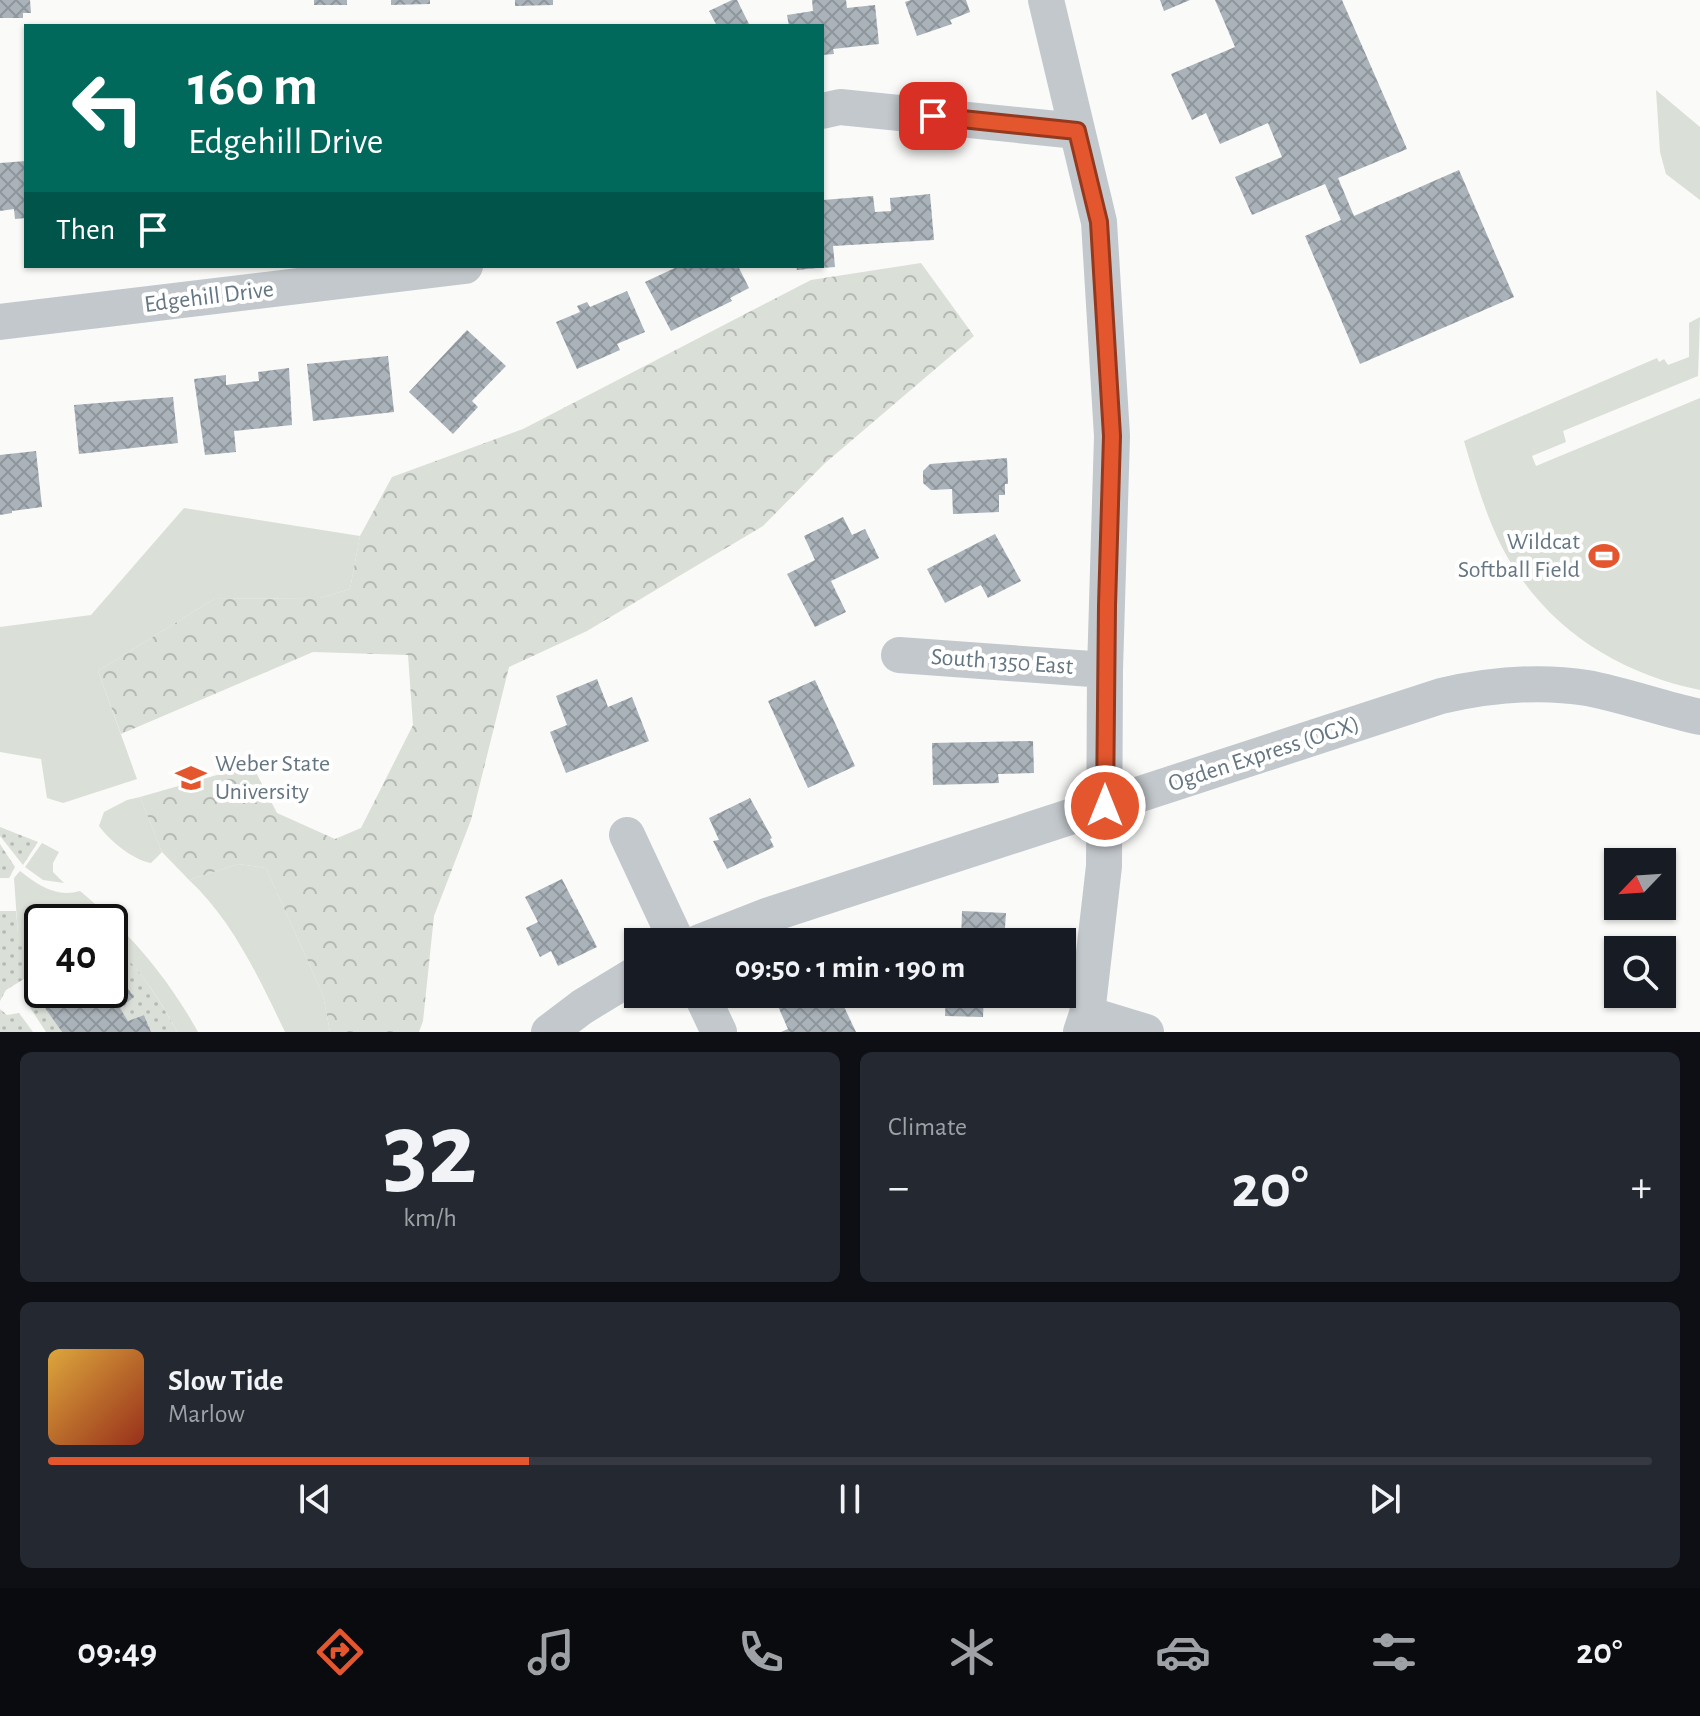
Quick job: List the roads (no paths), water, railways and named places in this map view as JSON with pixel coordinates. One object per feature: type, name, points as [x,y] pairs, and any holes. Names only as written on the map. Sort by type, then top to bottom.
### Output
[{"type":"street","points":[[1046,0],[1099,222],[1112,436],[1105,670],[1104,866],[1084,1023],[1146,1032]]},
{"type":"street","points":[[824,111],[840,107],[1077,131]]},
{"type":"street","name":"Edgehill Drive","points":[[0,322],[448,268]]},
{"type":"street","name":"South 1350 East","points":[[899,655],[1105,670]]},
{"type":"street","name":"Ogden Express (OGX)","points":[[736,928],[1441,696],[1493,686],[1554,684],[1588,688],[1700,717]]},
{"type":"street","points":[[627,835],[670,928]]},
{"type":"street","points":[[549,1032],[624,982]]},
{"type":"street","points":[[708,1008],[719,1032]]},
{"type":"place","name":"Wildcat Softball Field","points":[[1604,556]]},
{"type":"place","name":"Weber State University","points":[[191,778]]}]
